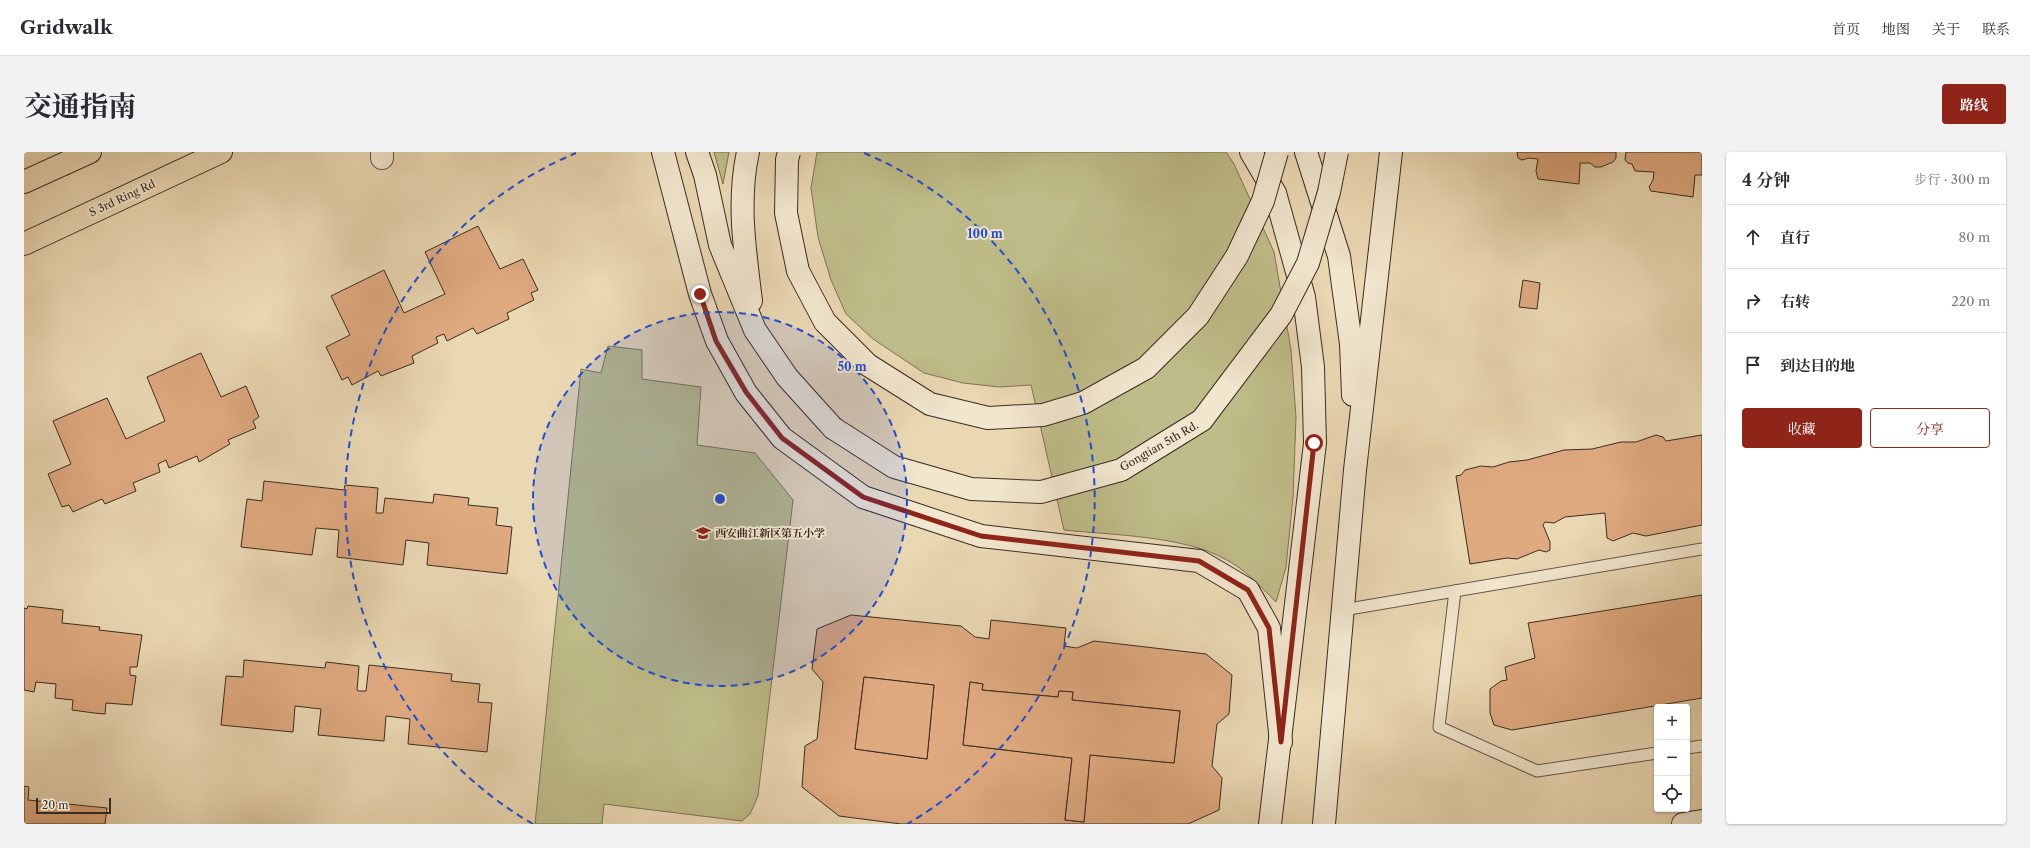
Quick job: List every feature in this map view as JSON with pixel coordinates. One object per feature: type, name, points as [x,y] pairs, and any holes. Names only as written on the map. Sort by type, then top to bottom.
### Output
[{"type":"highway","points":[[24,182],[90,152]]},
{"type":"highway","name":"S 3rd Ring Rd","points":[[24,244],[221,152]]},
{"type":"main road","points":[[663,152],[700,294],[716,341],[746,392],[782,438],[863,497],[974,534],[1199,561],[1248,590],[1269,628],[1281,742]]},
{"type":"main road","name":"Gongtian 5th Rd.","points":[[697,152],[705,175],[720,245],[755,330],[787,377],[833,428],[894,467],[971,489],[1041,492],[1121,470],[1202,420],[1281,315],[1308,263],[1329,192],[1337,152]]},
{"type":"main road","points":[[748,152],[744,173],[742,228],[755,330]]},
{"type":"main road","points":[[789,152],[787,160],[786,213],[798,271],[826,322],[868,365],[930,404],[988,418],[1043,415],[1050,413],[1083,402],[1146,368],[1198,316],[1237,256],[1263,201],[1277,152]]},
{"type":"main road","points":[[1251,152],[1275,193],[1304,297],[1313,367],[1314,443],[1281,742],[1270,824]]},
{"type":"main road","points":[[1306,152],[1339,256],[1351,344],[1355,470]]},
{"type":"main road","points":[[1324,824],[1355,470],[1391,152]]},
{"type":"main road","points":[[1683,824],[1702,821]]},
{"type":"lane","points":[[1343,610],[1702,549]]},
{"type":"lane","points":[[1455,591],[1439,727],[1537,771],[1654,753]]},
{"type":"lane","points":[[1690,748],[1702,746]]},
{"type":"shaded area","points":[[714,152],[729,152],[723,184]]},
{"type":"shaded area","points":[[817,152],[1226,152],[1234,164],[1274,252],[1291,350],[1296,417],[1293,498],[1286,567],[1276,602],[1252,578],[1239,568],[1208,551],[1169,541],[1125,535],[1064,530],[1031,385],[999,387],[963,383],[924,373],[873,339],[846,314],[831,280],[818,237],[811,188]]},
{"type":"shaded area","points":[[608,346],[642,350],[642,379],[701,387],[697,445],[755,453],[793,500],[758,796],[750,814],[742,821],[604,804],[602,824],[535,824],[581,369],[601,373]]},
{"type":"building","points":[[1517,152],[1616,152],[1616,158],[1613,162],[1601,167],[1595,167],[1590,163],[1580,163],[1579,184],[1538,179],[1536,171],[1538,159],[1529,158],[1522,160],[1518,158]]},
{"type":"building","points":[[1626,152],[1702,152],[1702,175],[1695,175],[1693,197],[1651,191],[1649,187],[1653,180],[1654,172],[1635,171],[1632,164],[1625,160]]},
{"type":"building","points":[[478,226],[500,269],[523,259],[538,290],[531,293],[534,300],[507,313],[509,319],[477,334],[473,328],[447,341],[444,334],[436,337],[438,343],[412,356],[414,363],[381,376],[378,371],[352,385],[348,377],[342,380],[326,347],[350,335],[331,296],[384,270],[404,313],[445,294],[425,252]]},
{"type":"building","points":[[1523,280],[1540,283],[1537,309],[1519,307]]},
{"type":"building","points":[[201,353],[221,397],[246,386],[259,417],[253,421],[256,428],[228,440],[230,444],[199,462],[197,456],[169,468],[166,460],[158,464],[160,472],[133,483],[136,491],[105,504],[102,499],[73,512],[69,505],[62,507],[48,474],[71,464],[53,421],[107,398],[126,439],[165,421],[147,377]]},
{"type":"building","points":[[1656,435],[1663,437],[1666,441],[1702,435],[1702,525],[1646,536],[1633,533],[1613,541],[1607,538],[1605,513],[1565,517],[1554,523],[1545,522],[1543,525],[1550,542],[1550,550],[1546,552],[1539,550],[1517,559],[1507,558],[1470,564],[1456,476],[1461,475],[1465,470],[1481,466],[1493,467],[1564,450],[1592,449],[1621,442],[1636,442]]},
{"type":"building","points":[[264,481],[344,490],[345,485],[378,488],[376,513],[383,513],[385,498],[433,503],[434,494],[469,498],[468,505],[498,508],[496,525],[512,527],[507,574],[427,565],[429,543],[406,540],[403,565],[337,557],[339,530],[316,528],[312,555],[241,547],[247,499],[262,501]]},
{"type":"building","points":[[1702,595],[1702,698],[1666,704],[1654,704],[1654,706],[1512,730],[1494,725],[1490,713],[1490,689],[1501,681],[1507,680],[1505,667],[1535,658],[1528,623]]},
{"type":"building","points":[[28,606],[63,610],[62,623],[100,627],[99,630],[142,635],[137,667],[130,667],[130,675],[136,676],[132,705],[106,703],[105,714],[72,710],[73,700],[55,698],[56,684],[36,682],[34,692],[24,690],[24,608],[27,609]]},
{"type":"building","points":[[851,615],[961,626],[975,637],[989,639],[991,620],[1066,628],[1064,646],[1077,648],[1094,641],[1206,654],[1232,675],[1229,714],[1217,724],[1212,766],[1222,778],[1219,810],[1188,824],[901,824],[839,816],[802,787],[805,746],[817,739],[823,682],[812,669],[817,629]],"holes":[[[864,677],[934,685],[927,759],[855,749]],[[970,682],[983,684],[982,690],[1058,697],[1059,691],[1073,692],[1072,700],[1180,711],[1174,763],[1090,755],[1084,822],[1065,820],[1072,758],[963,745]]]},
{"type":"building","points":[[244,660],[325,668],[326,662],[359,666],[357,690],[359,691],[366,691],[369,665],[452,674],[451,681],[480,684],[478,702],[492,703],[487,752],[408,744],[410,719],[386,716],[384,741],[318,735],[321,709],[295,706],[293,732],[221,725],[226,676],[243,677]]},
{"type":"building","points":[[864,677],[934,685],[927,759],[855,749]]},
{"type":"building","points":[[970,682],[983,684],[982,690],[1058,697],[1059,691],[1073,692],[1072,700],[1180,711],[1174,763],[1090,755],[1084,822],[1065,820],[1072,758],[963,745]]},
{"type":"building","points":[[24,786],[29,787],[28,800],[107,808],[105,824],[24,824]]},
{"type":"place","name":"西安曲江新区第五小学","points":[[703,533]]},
{"type":"route","points":[[700,294],[716,341],[746,392],[782,438],[863,497],[981,536],[1199,561],[1248,590],[1269,628],[1281,742],[1314,443]]}]
